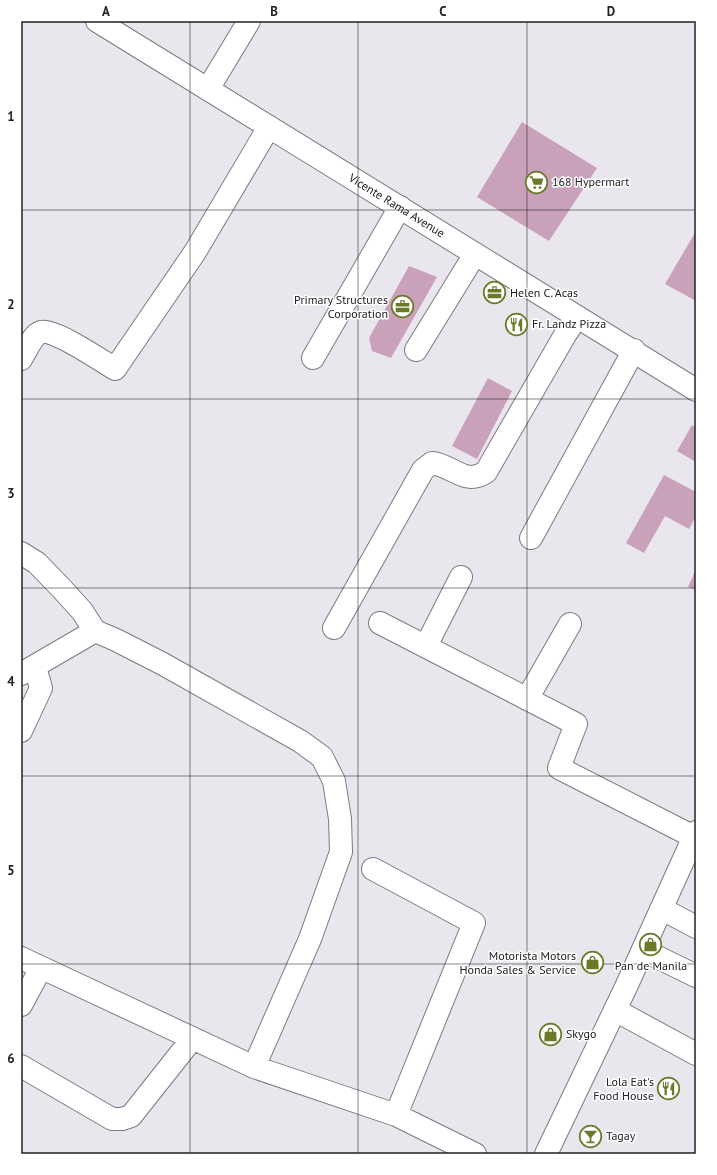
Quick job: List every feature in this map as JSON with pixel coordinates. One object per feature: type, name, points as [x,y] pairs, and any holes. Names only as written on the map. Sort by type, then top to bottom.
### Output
[{"type":"street","name":"Vicente Rama Avenue","points":[[97,21],[577,317],[634,350],[696,390]]},
{"type":"street","points":[[208,89],[250,21]]},
{"type":"street","points":[[21,359],[34,337],[39,332],[43,331],[55,334],[115,369],[195,252],[269,128]]},
{"type":"street","points":[[313,358],[400,207]]},
{"type":"street","points":[[416,350],[475,254]]},
{"type":"street","points":[[334,628],[423,470],[432,463],[443,464],[464,477],[478,477],[486,472],[565,335],[577,317]]},
{"type":"street","points":[[531,538],[634,350]]},
{"type":"street","points":[[21,553],[37,563],[63,590],[82,611],[95,631],[163,664],[300,741],[322,757],[334,781],[340,818],[341,852],[310,939],[254,1067]]},
{"type":"street","points":[[426,646],[462,577]]},
{"type":"street","points":[[380,623],[576,724],[559,768],[695,834],[643,950],[546,1154]]},
{"type":"street","points":[[527,699],[570,624]]},
{"type":"street","points":[[21,731],[41,688],[28,671],[95,631]]},
{"type":"street","points":[[373,869],[474,923],[396,1114]]},
{"type":"street","points":[[662,909],[696,927]]},
{"type":"street","points":[[643,950],[696,976]]},
{"type":"street","points":[[21,958],[254,1067],[396,1114],[475,1154]]},
{"type":"street","points":[[21,1005],[41,968]]},
{"type":"street","points":[[615,1010],[696,1054]]},
{"type":"street","points":[[21,1066],[112,1119],[122,1120],[131,1116],[192,1038]]},
{"type":"building","name":"168 Hypermart","points":[[522,122],[597,168],[549,241],[477,197]]},
{"type":"building","points":[[696,231],[696,301],[665,284]]},
{"type":"building","name":"Primary Structures Corporation","points":[[409,266],[437,277],[391,358],[372,351],[369,338]]},
{"type":"building","points":[[488,378],[512,391],[477,459],[452,446]]},
{"type":"building","points":[[692,425],[696,428],[696,462],[677,451]]},
{"type":"building","points":[[664,475],[696,492],[696,516],[689,529],[665,516],[644,553],[626,543]]},
{"type":"building","points":[[696,569],[696,590],[688,587]]},
{"type":"place","name":"168 Hypermart","points":[[537,182]]},
{"type":"place","name":"Helen C. Acas","points":[[494,293]]},
{"type":"place","name":"Primary Structures Corporation","points":[[403,307]]},
{"type":"place","name":"Fr. Landz Pizza","points":[[517,324]]},
{"type":"place","name":"Pan de Manila","points":[[651,945]]},
{"type":"place","name":"Motorista Motors Honda Sales & Service","points":[[592,963]]},
{"type":"place","name":"Skygo","points":[[551,1034]]},
{"type":"place","name":"Lola Eat's Food House","points":[[669,1089]]},
{"type":"place","name":"Tagay","points":[[590,1136]]}]
